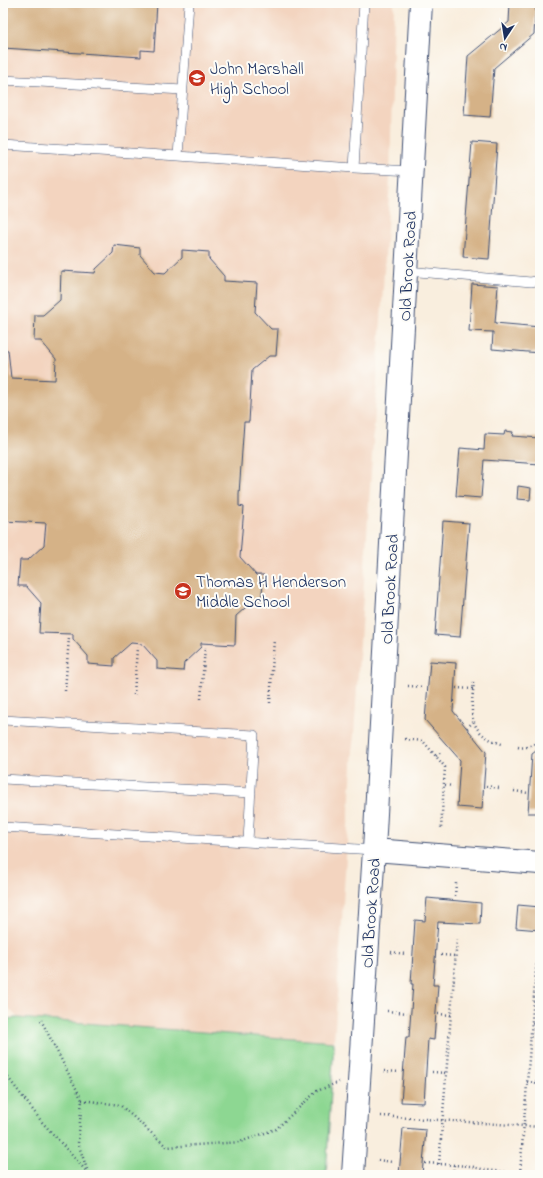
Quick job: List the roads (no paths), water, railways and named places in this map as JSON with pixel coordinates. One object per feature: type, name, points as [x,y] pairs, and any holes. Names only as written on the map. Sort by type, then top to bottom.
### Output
[{"type":"street","name":"Old Brook Road","points":[[353,1175],[374,850],[421,3]]},
{"type":"street","points":[[374,850],[540,863]]},
{"type":"lane","points":[[178,156],[189,3]]},
{"type":"lane","points":[[354,168],[364,3]]},
{"type":"lane","points":[[3,80],[183,90]]},
{"type":"lane","points":[[3,145],[354,168],[412,170]]},
{"type":"lane","points":[[407,271],[531,282],[540,280]]},
{"type":"lane","points":[[3,720],[254,735],[248,841]]},
{"type":"lane","points":[[3,778],[251,793]]},
{"type":"lane","points":[[3,827],[374,850]]},
{"type":"place","name":"John Marshall High School","points":[[197,78]]},
{"type":"place","name":"Thomas H Henderson Middle School","points":[[183,591]]}]
